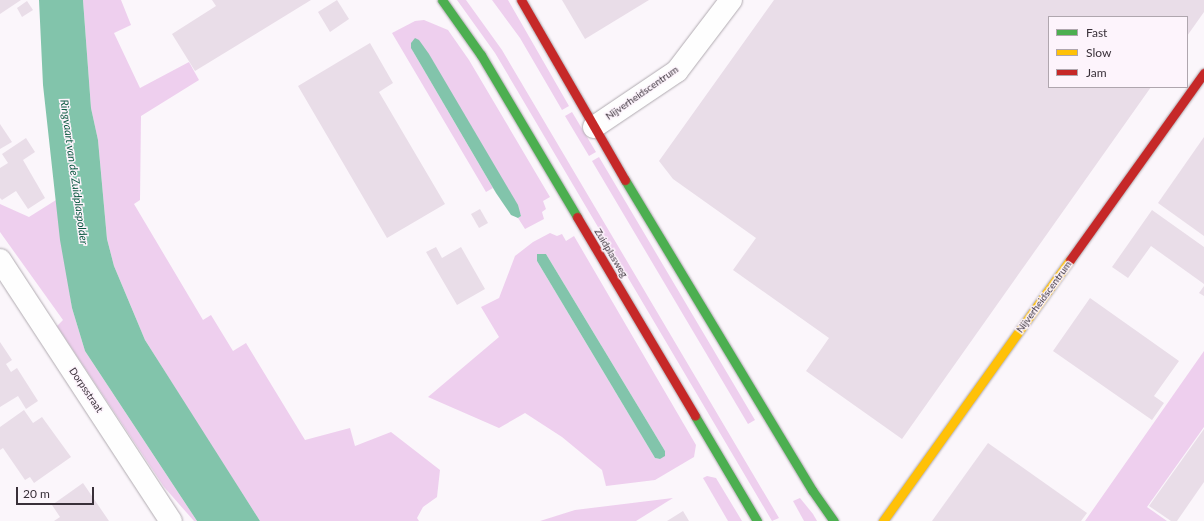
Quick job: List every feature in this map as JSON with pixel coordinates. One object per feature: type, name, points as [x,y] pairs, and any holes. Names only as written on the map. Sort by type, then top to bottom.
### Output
[{"type":"street","name":"Zuidplasweg","points":[[442,0],[481,55],[757,521]]},
{"type":"street","points":[[521,0],[594,127],[812,490],[834,521]]},
{"type":"street","name":"Nijverheidscentrum","points":[[594,127],[677,71],[731,0]]},
{"type":"street","name":"Nijverheidscentrum","points":[[883,521],[1204,73]]},
{"type":"street","name":"Dorpsstraat","points":[[0,260],[171,521]]},
{"type":"shaded area","points":[[83,0],[121,0],[131,25],[114,33],[140,88],[189,62],[199,80],[141,116],[140,200],[134,204],[203,320],[211,315],[233,351],[246,343],[305,440],[350,428],[355,446],[391,432],[440,470],[437,497],[423,507],[417,518],[419,521],[260,521],[145,340],[114,266],[107,239],[98,140],[91,108]]},
{"type":"shaded area","points":[[457,0],[466,0],[502,50],[779,518],[772,521],[495,53]]},
{"type":"shaded area","points":[[492,0],[508,0],[569,106],[562,110],[520,38]]},
{"type":"shaded area","points":[[424,20],[448,30],[469,60],[550,197],[543,201],[546,209],[542,212],[544,219],[525,229],[518,218],[521,215],[411,48],[493,188],[486,192],[392,33],[415,21]]},
{"type":"shaded area","points":[[572,112],[596,152],[589,156],[565,116]]},
{"type":"shaded area","points":[[599,157],[755,420],[748,424],[592,161]]},
{"type":"shaded area","points":[[56,200],[72,308],[85,351],[197,521],[194,521],[164,487],[57,326],[63,320],[0,232],[0,204],[29,217]]},
{"type":"shaded area","points":[[550,233],[557,236],[562,234],[566,241],[574,236],[696,445],[694,457],[655,480],[606,486],[602,470],[562,437],[525,413],[499,428],[428,397],[499,337],[481,307],[499,298],[515,256],[533,242]],"holes":[[[537,254],[546,254],[665,451],[660,459],[655,458],[537,261]]]},
{"type":"shaded area","points":[[1204,351],[1204,427],[1147,507],[1167,521],[1085,521]]},
{"type":"shaded area","points":[[707,476],[716,478],[742,521],[728,521],[703,478]]},
{"type":"shaded area","points":[[673,498],[636,521],[540,521],[575,510]]},
{"type":"shaded area","points":[[800,498],[817,521],[804,521],[793,501]]},
{"type":"water","name":"Ringvaart van de Zuidplaspolder","points":[[39,0],[83,0],[91,108],[98,140],[107,239],[114,266],[145,340],[260,521],[197,521],[85,351],[72,308],[60,240],[43,85]]},
{"type":"water","points":[[415,38],[419,40],[429,54],[518,205],[521,216],[518,218],[511,215],[496,193],[411,48],[411,43]]},
{"type":"water","points":[[537,254],[546,254],[665,451],[665,456],[660,459],[655,458],[537,261]]},
{"type":"building","points":[[0,0],[21,0],[0,14]]},
{"type":"building","points":[[212,0],[311,0],[195,71],[172,34],[216,6]]},
{"type":"building","points":[[337,0],[349,19],[330,32],[318,12]]},
{"type":"building","points":[[562,0],[649,0],[585,39]]},
{"type":"building","points":[[774,0],[1204,0],[1204,12],[1188,35],[1188,16],[1048,16],[1048,88],[1150,88],[902,439],[806,371],[829,338],[733,270],[756,238],[673,179],[659,161]]},
{"type":"building","points":[[27,1],[33,10],[22,17],[17,8]]},
{"type":"building","points":[[370,43],[393,83],[379,92],[445,204],[387,238],[298,86]]},
{"type":"building","points":[[0,124],[12,142],[0,149]]},
{"type":"building","points":[[1204,137],[1204,236],[1158,203]]},
{"type":"building","points":[[26,138],[35,152],[23,160],[45,198],[28,209],[16,191],[2,200],[0,198],[0,168],[8,163],[2,154]]},
{"type":"building","points":[[480,209],[488,223],[479,228],[471,214]]},
{"type":"building","points":[[1152,210],[1204,247],[1204,284],[1151,246],[1128,278],[1112,267]]},
{"type":"building","points":[[436,247],[442,258],[461,247],[485,289],[457,305],[426,252]]},
{"type":"building","points":[[1204,286],[1204,296],[1199,293]]},
{"type":"building","points":[[1090,298],[1179,361],[1154,396],[1164,403],[1152,420],[1053,351]]},
{"type":"building","points":[[0,342],[12,360],[6,364],[11,372],[17,368],[38,401],[26,409],[18,396],[0,407]]},
{"type":"building","points":[[24,410],[33,423],[42,417],[71,457],[34,483],[30,477],[25,480],[3,448],[0,450],[0,427]]},
{"type":"building","points":[[1204,429],[1204,482],[1177,521],[1171,521],[1149,506]]},
{"type":"building","points":[[988,443],[1087,513],[1081,521],[932,521]]},
{"type":"building","points":[[83,483],[109,521],[54,521],[60,517],[52,505]]},
{"type":"building","points":[[683,511],[689,521],[667,521]]},
{"type":"traffic: fast","points":[[442,0],[481,55],[577,217]]},
{"type":"traffic: fast","points":[[625,180],[812,490],[834,521]]},
{"type":"traffic: fast","points":[[695,416],[757,521]]},
{"type":"traffic: slow","points":[[883,521],[1070,260]]},
{"type":"traffic: jam","points":[[521,0],[625,180]]},
{"type":"traffic: jam","points":[[1070,260],[1204,73]]},
{"type":"traffic: jam","points":[[577,217],[695,416]]}]
